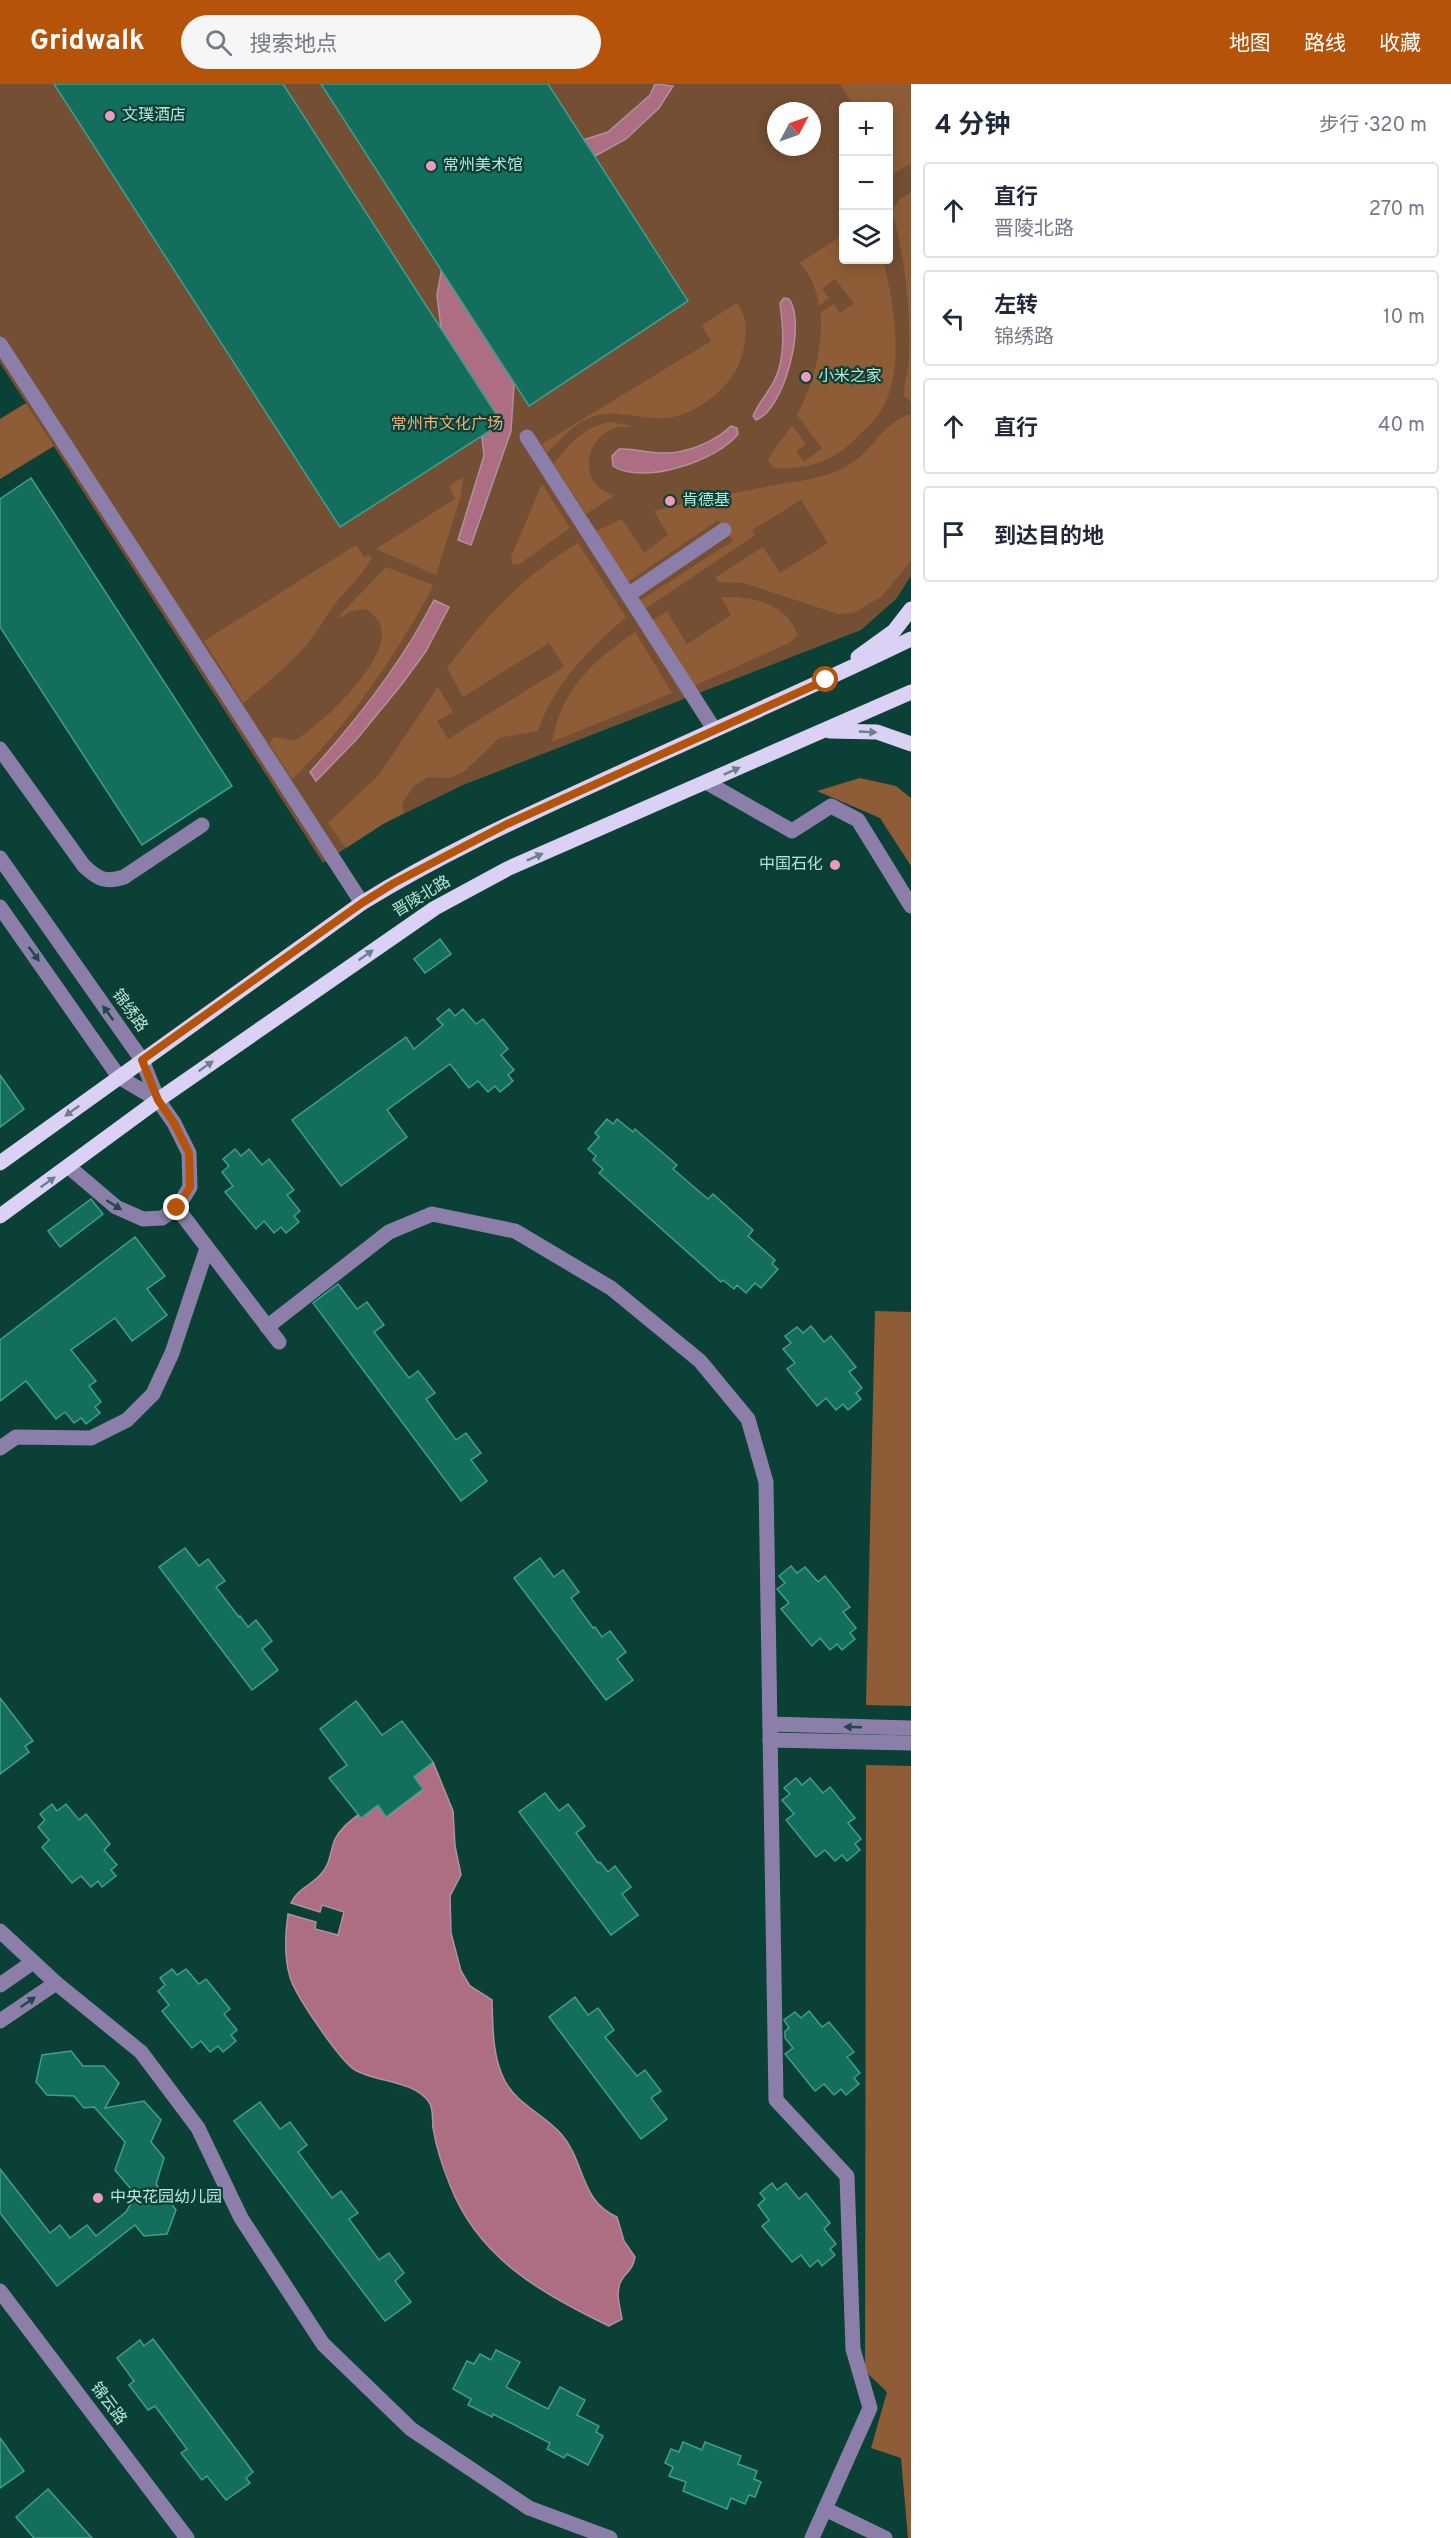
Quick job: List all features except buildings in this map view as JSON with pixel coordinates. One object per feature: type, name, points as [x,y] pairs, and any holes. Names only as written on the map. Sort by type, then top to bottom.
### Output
[{"type":"main road","points":[[826,680],[894,631],[911,609]]},
{"type":"main road","name":"晋陵北路","points":[[0,1163],[362,903],[394,883],[507,824],[826,680],[911,639]]},
{"type":"main road","name":"晋陵北路","points":[[0,1216],[158,1100],[435,908],[507,869],[911,692]]},
{"type":"main road","points":[[824,731],[877,732],[911,744]]},
{"type":"street","points":[[0,345],[362,903]]},
{"type":"street","points":[[527,436],[714,729]]},
{"type":"street","points":[[628,595],[724,530]]},
{"type":"street","points":[[0,749],[84,866],[98,879],[110,882],[124,877],[202,825]]},
{"type":"street","points":[[706,782],[792,831],[831,806],[858,820],[911,906]]},
{"type":"street","name":"锦绣路","points":[[0,858],[142,1060],[158,1100]]},
{"type":"street","points":[[0,907],[119,1077],[158,1100],[174,1123],[189,1153],[190,1187],[177,1208],[162,1218],[143,1219],[116,1207],[69,1167]]},
{"type":"street","points":[[177,1208],[279,1342]]},
{"type":"street","points":[[267,1326],[389,1232],[432,1214],[515,1231],[611,1288],[700,1361],[748,1419],[766,1482],[777,2100],[848,2176],[854,2349],[870,2408],[812,2538]]},
{"type":"street","points":[[0,1448],[16,1437],[91,1438],[127,1420],[153,1394],[172,1353],[207,1248]]},
{"type":"street","points":[[770,1724],[911,1728]]},
{"type":"street","points":[[770,1740],[911,1743]]},
{"type":"street","points":[[0,1931],[56,1983],[141,2052],[198,2128],[241,2218],[323,2344],[411,2429],[529,2508],[610,2538]]},
{"type":"street","points":[[0,1985],[33,1962]]},
{"type":"street","points":[[0,2021],[56,1983]]},
{"type":"street","name":"锦云路","points":[[0,2291],[187,2538]]},
{"type":"street","points":[[825,2509],[885,2538]]},
{"type":"green space","name":"常州市文化广场","points":[[0,84],[911,84],[911,576],[896,599],[861,630],[463,785],[383,824],[323,863],[0,363]]},
{"type":"shaded area","points":[[655,84],[673,86],[659,108],[626,139],[586,161],[515,369],[511,431],[471,545],[458,540],[484,456],[480,419],[442,336],[437,295],[445,251],[577,142],[608,132],[650,95]]},
{"type":"shaded area","points":[[840,84],[911,84],[911,163],[893,174],[893,102],[851,102]]},
{"type":"shaded area","points":[[911,192],[911,402],[904,396],[909,359],[909,322],[906,285],[893,216],[893,209],[899,200]]},
{"type":"shaded area","points":[[839,238],[839,264],[884,264],[894,318],[893,380],[887,399],[878,415],[841,451],[810,465],[774,468],[768,461],[792,425],[806,444],[796,451],[804,462],[822,448],[797,415],[816,365],[821,312],[834,304],[840,313],[854,303],[835,279],[822,289],[829,298],[819,306],[813,283],[800,263]]},
{"type":"shaded area","points":[[784,298],[789,299],[794,311],[794,345],[790,365],[776,400],[766,413],[756,420],[753,416],[775,379],[781,361],[783,331],[780,303]]},
{"type":"shaded area","points":[[737,303],[744,316],[746,328],[742,355],[732,377],[713,397],[689,412],[677,416],[655,418],[608,414],[589,418],[561,438],[547,453],[542,444],[711,341],[702,325]]},
{"type":"shaded area","points":[[26,403],[54,446],[0,479],[0,419]]},
{"type":"shaded area","points":[[911,414],[911,561],[882,596],[854,613],[838,614],[744,583],[718,582],[716,577],[763,547],[780,573],[828,543],[801,500],[752,530],[755,535],[645,609],[639,601],[733,541],[718,520],[628,582],[596,531],[622,519],[644,553],[668,535],[654,511],[822,476],[839,470],[856,460],[893,423]]},
{"type":"shaded area","points":[[610,422],[634,426],[615,428],[596,442],[591,452],[590,473],[595,483],[603,490],[615,495],[586,514],[554,464],[578,437],[600,424]]},
{"type":"shaded area","points":[[731,426],[737,428],[738,434],[728,444],[698,461],[660,472],[626,471],[613,466],[612,456],[619,449],[671,453],[708,442]]},
{"type":"shaded area","points":[[463,477],[461,495],[436,575],[376,549],[455,499],[449,486]]},
{"type":"shaded area","points":[[542,484],[570,528],[518,565],[512,564],[511,557]]},
{"type":"shaded area","points":[[578,543],[626,617],[574,668],[553,698],[538,731],[499,738],[465,771],[450,778],[428,777],[413,787],[402,804],[404,813],[346,848],[328,823],[378,776],[438,687],[453,712],[437,721],[448,739],[564,667],[549,643],[463,697],[447,668],[506,599],[540,569]]},
{"type":"shaded area","points":[[356,545],[364,557],[369,555],[372,557],[364,570],[335,604],[304,648],[243,703],[204,641]]},
{"type":"shaded area","points":[[386,567],[433,585],[431,590],[386,666],[369,690],[332,737],[292,779],[269,743],[275,737],[294,741],[306,733],[347,695],[371,664],[379,650],[382,636],[378,620],[366,609],[350,611],[341,618],[339,616]]},
{"type":"shaded area","points":[[721,597],[756,600],[776,608],[785,615],[798,635],[789,643],[694,686],[652,621],[667,611],[687,644],[731,615]]},
{"type":"shaded area","points":[[434,600],[449,607],[426,651],[356,740],[316,781],[310,772],[378,690],[408,646]]},
{"type":"shaded area","points":[[635,632],[672,693],[552,742],[563,706],[571,691],[605,654]]},
{"type":"shaded area","points":[[860,778],[896,786],[911,798],[911,866],[880,818],[817,791]]},
{"type":"shaded area","points":[[875,1311],[911,1312],[911,1706],[866,1705]]},
{"type":"shaded area","points":[[433,1762],[453,1811],[455,1846],[461,1875],[450,1896],[451,1933],[461,1971],[470,1986],[492,2000],[495,2049],[499,2068],[514,2094],[562,2135],[575,2157],[589,2191],[605,2210],[617,2217],[624,2241],[635,2257],[619,2286],[618,2300],[622,2319],[609,2326],[537,2287],[495,2253],[462,2211],[450,2185],[436,2142],[429,2102],[414,2090],[364,2074],[348,2064],[319,2027],[300,1998],[290,1977],[286,1946],[288,1914],[316,1922],[315,1929],[338,1935],[344,1912],[322,1905],[320,1912],[291,1903],[294,1898],[324,1870],[335,1839],[345,1826],[358,1815],[361,1818],[378,1805],[387,1817],[423,1790],[414,1777]]},
{"type":"shaded area","points":[[866,1765],[911,1766],[911,2538],[908,2538],[901,2458],[871,2448],[887,2392],[865,2371]]},
{"type":"place","name":"文璞酒店","points":[[110,116]]},
{"type":"place","name":"常州美术馆","points":[[431,166]]},
{"type":"place","name":"小米之家","points":[[806,377]]},
{"type":"place","name":"肯德基","points":[[670,501]]},
{"type":"place","name":"中国石化","points":[[835,865]]},
{"type":"place","name":"中央花园幼儿园","points":[[98,2198]]},
{"type":"route","points":[[177,1208],[190,1187],[189,1153],[174,1123],[158,1100],[142,1060],[362,903],[394,883],[507,824],[826,680]]}]
